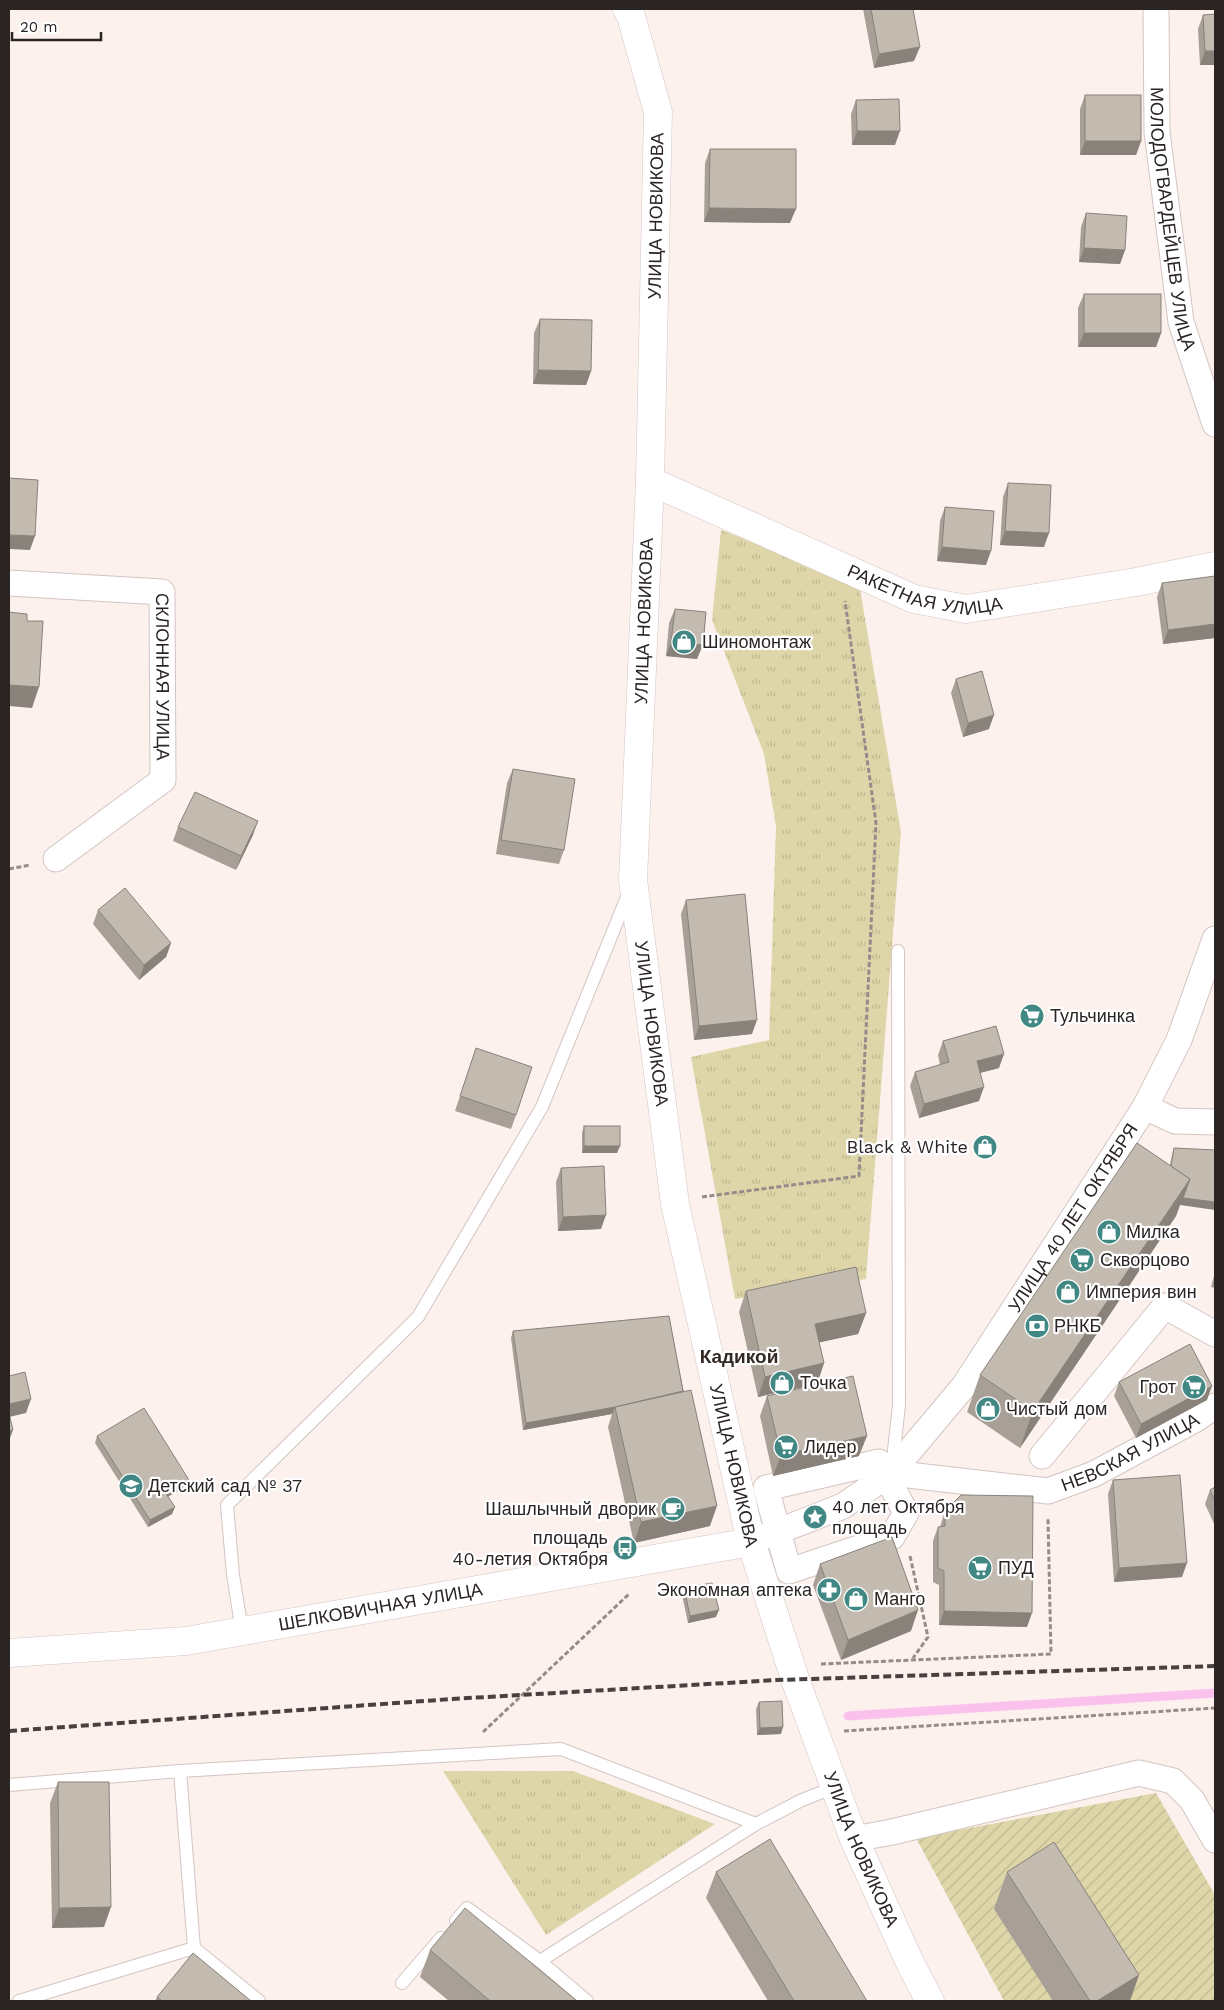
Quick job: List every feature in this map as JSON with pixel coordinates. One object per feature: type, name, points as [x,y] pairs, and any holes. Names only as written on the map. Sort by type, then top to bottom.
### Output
[{"type":"main road","name":"УЛИЦА НОВИКОВА","points":[[627,9],[658,112],[650,481],[633,880],[675,1204],[751,1542],[796,1679],[854,1839],[910,1965],[930,2001]]},
{"type":"main road","name":"РАКЕТНАЯ УЛИЦА","points":[[650,481],[914,599],[966,609],[1136,582],[1215,566]]},
{"type":"main road","name":"ШЕЛКОВИЧНАЯ УЛИЦА","points":[[9,1652],[186,1641],[751,1542]]},
{"type":"street","name":"МОЛОДОГВАРДЕЙЦЕВ УЛИЦА","points":[[1156,9],[1157,132],[1181,322],[1215,424]]},
{"type":"street","name":"СКЛОННАЯ УЛИЦА","points":[[9,583],[162,592],[163,780],[56,859]]},
{"type":"street","name":"УЛИЦА 40 ЛЕТ ОКТЯБРЯ","points":[[889,1475],[964,1386],[1145,1106],[1179,1040],[1215,939]]},
{"type":"street","points":[[1145,1106],[1175,1122],[1215,1122]]},
{"type":"street","points":[[1042,1456],[1165,1306],[1215,1334]]},
{"type":"street","name":"НЕВСКАЯ УЛИЦА","points":[[889,1475],[1048,1491],[1094,1474],[1196,1419],[1215,1406]]},
{"type":"street","points":[[878,1462],[889,1475],[906,1512],[892,1537],[789,1571],[766,1488],[878,1462]]},
{"type":"street","points":[[751,1542],[843,1506],[889,1475]]},
{"type":"street","points":[[854,1839],[892,1832],[1139,1773],[1173,1780],[1192,1800],[1215,1840]]},
{"type":"lane","points":[[242,1631],[233,1575],[227,1505],[418,1317],[542,1107],[633,880]]},
{"type":"lane","points":[[889,1475],[899,1405],[898,951]]},
{"type":"lane","points":[[9,1785],[180,1771],[561,1749],[756,1824]]},
{"type":"lane","points":[[180,1771],[194,1948],[259,2001]]},
{"type":"lane","points":[[540,1961],[756,1824],[802,1800],[835,1788]]},
{"type":"lane","points":[[402,1982],[467,1908],[540,1961],[587,2001]]},
{"type":"lane","points":[[19,2001],[194,1948]]},
{"type":"path","points":[[698,1197],[859,1176],[876,823],[840,566]]},
{"type":"path","points":[[817,1664],[913,1658],[1052,1654],[1048,1491]]},
{"type":"path","points":[[910,1555],[928,1637],[913,1658]]},
{"type":"path","points":[[458,1755],[635,1588]]},
{"type":"path","points":[[816,1734],[855,1729],[1215,1708]]},
{"type":"green space","points":[[721,530],[859,583],[901,832],[866,1279],[735,1299],[691,1057],[769,1040],[776,826],[764,754],[712,620]]},
{"type":"green space","points":[[443,1771],[573,1771],[715,1824],[546,1935]]},
{"type":"green space","points":[[1156,1793],[1215,1895],[1215,2001],[1004,2001],[916,1838]]},
{"type":"building","points":[[871,9],[913,9],[920,47],[879,54]]},
{"type":"building","points":[[1215,14],[1215,51],[1205,51],[1203,15]]},
{"type":"building","points":[[1085,95],[1141,95],[1141,141],[1085,141]]},
{"type":"building","points":[[899,99],[900,131],[857,131],[856,100]]},
{"type":"building","points":[[710,149],[796,149],[796,209],[709,208]]},
{"type":"building","points":[[1086,213],[1127,216],[1125,250],[1084,248]]},
{"type":"building","points":[[1084,294],[1161,294],[1161,333],[1084,333]]},
{"type":"building","points":[[540,319],[592,320],[591,371],[538,370]]},
{"type":"building","points":[[9,478],[38,480],[35,536],[9,535]]},
{"type":"building","points":[[1008,483],[1051,485],[1049,533],[1005,531]]},
{"type":"building","points":[[945,507],[994,511],[991,551],[942,547]]},
{"type":"building","points":[[1215,576],[1215,624],[1168,630],[1162,583]]},
{"type":"building","points":[[675,609],[706,612],[703,645],[671,642]]},
{"type":"building","points":[[9,612],[27,614],[27,621],[43,621],[39,687],[9,685]]},
{"type":"building","points":[[982,671],[994,715],[968,723],[956,679]]},
{"type":"building","points":[[513,769],[575,779],[564,850],[501,840]]},
{"type":"building","points":[[195,792],[258,821],[241,856],[178,827]]},
{"type":"building","points":[[125,888],[171,943],[144,965],[98,910]]},
{"type":"building","points":[[745,894],[757,1020],[699,1026],[686,900]]},
{"type":"building","points":[[996,1026],[1004,1054],[977,1061],[984,1087],[924,1104],[915,1072],[949,1062],[943,1041]]},
{"type":"building","points":[[476,1048],[532,1067],[516,1115],[460,1096]]},
{"type":"building","points":[[584,1126],[620,1126],[620,1146],[584,1146]]},
{"type":"building","points":[[1137,1143],[1190,1179],[1033,1411],[980,1375]]},
{"type":"building","points":[[1174,1148],[1215,1150],[1215,1202],[1183,1198],[1190,1179],[1171,1166]]},
{"type":"building","points":[[604,1166],[606,1215],[563,1217],[561,1168]]},
{"type":"building","points":[[856,1267],[866,1313],[815,1324],[824,1363],[765,1377],[746,1291]]},
{"type":"building","points":[[669,1316],[683,1391],[615,1407],[526,1423],[513,1331]]},
{"type":"building","points":[[1190,1344],[1212,1386],[1141,1424],[1119,1382]]},
{"type":"building","points":[[25,1372],[31,1399],[9,1404],[9,1376]]},
{"type":"building","points":[[853,1376],[867,1436],[781,1455],[767,1396]]},
{"type":"building","points":[[691,1390],[717,1506],[641,1522],[615,1407]]},
{"type":"building","points":[[144,1408],[189,1480],[165,1492],[175,1507],[150,1520],[97,1436]]},
{"type":"building","points":[[9,1413],[13,1430],[9,1431]]},
{"type":"building","points":[[1180,1475],[1187,1563],[1119,1568],[1113,1480]]},
{"type":"building","points":[[1215,1487],[1215,1501],[1210,1490]]},
{"type":"building","name":"ПУД","points":[[961,1495],[1033,1496],[1032,1613],[944,1611],[944,1571],[938,1568],[938,1527],[945,1526],[945,1511]]},
{"type":"building","points":[[892,1537],[918,1610],[848,1640],[820,1564]]},
{"type":"building","points":[[712,1583],[719,1610],[690,1616],[684,1588]]},
{"type":"building","points":[[782,1701],[783,1727],[760,1728],[759,1702]]},
{"type":"building","points":[[58,1782],[109,1782],[111,1907],[59,1908]]},
{"type":"building","points":[[770,1839],[867,2001],[794,2001],[716,1872]]},
{"type":"building","points":[[1054,1842],[1139,1975],[1097,2001],[1090,2001],[1007,1872]]},
{"type":"building","points":[[465,1908],[577,2001],[490,2001],[430,1950]]},
{"type":"building","points":[[193,1953],[251,2001],[162,2001],[157,1997]]},
{"type":"waterway","points":[[848,1716],[1215,1693]]},
{"type":"railway","points":[[9,1731],[452,1699],[777,1680],[1215,1666]]},
{"type":"place","name":"Шиномонтаж","points":[[684,642]]},
{"type":"place","name":"Тульчинка","points":[[1032,1016]]},
{"type":"place","name":"Black & White","points":[[985,1147]]},
{"type":"place","name":"Милка","points":[[1109,1232]]},
{"type":"place","name":"Скворцово","points":[[1082,1260]]},
{"type":"place","name":"Империя вин","points":[[1068,1292]]},
{"type":"place","name":"РНКБ","points":[[1037,1326]]},
{"type":"place","name":"Точка","points":[[782,1383]]},
{"type":"place","name":"Грот","points":[[1194,1387]]},
{"type":"place","name":"Чистый дом","points":[[988,1409]]},
{"type":"place","name":"Лидер","points":[[786,1447]]},
{"type":"place","name":"Детский сад № 37","points":[[131,1486]]},
{"type":"place","name":"Шашлычный дворик","points":[[673,1509]]},
{"type":"place","name":"40 лет Октября площадь","points":[[815,1517]]},
{"type":"place","name":"площадь 40-летия Октября","points":[[625,1548]]},
{"type":"place","name":"ПУД","points":[[980,1568]]},
{"type":"place","name":"Экономная аптека","points":[[829,1590]]},
{"type":"place","name":"Манго","points":[[856,1599]]},
{"type":"district","name":"Кадикой","points":[[739,1356]]}]
